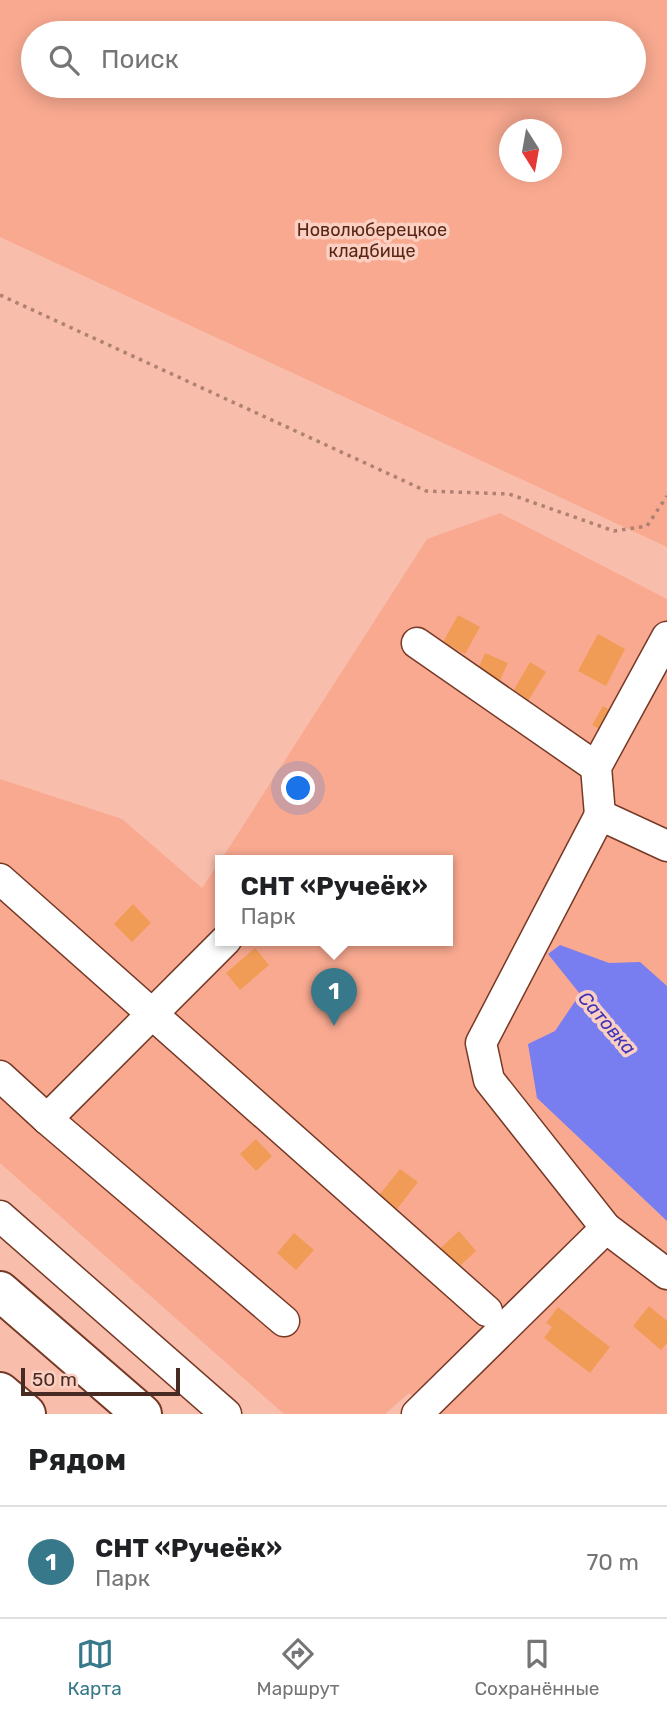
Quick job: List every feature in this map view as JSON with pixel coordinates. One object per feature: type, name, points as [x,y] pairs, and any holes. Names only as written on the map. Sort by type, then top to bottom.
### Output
[{"type":"highway","points":[[0,1291],[142,1414]]},
{"type":"highway","points":[[0,1392],[26,1414]]},
{"type":"street","points":[[667,637],[596,767],[600,815],[481,1043],[489,1080],[606,1228],[667,1273]]},
{"type":"street","points":[[417,643],[596,767]]},
{"type":"street","points":[[600,815],[667,846]]},
{"type":"street","points":[[0,879],[487,1311]]},
{"type":"street","points":[[47,1119],[220,946]]},
{"type":"street","points":[[0,1076],[284,1321]]},
{"type":"street","points":[[0,1216],[226,1414]]},
{"type":"street","points":[[417,1414],[606,1228]]},
{"type":"path","points":[[0,295],[426,491],[509,494],[614,531],[647,526],[667,496]]},
{"type":"green space","name":"Новолюберецкое кладбище","points":[[0,0],[667,0],[667,547],[0,237]]},
{"type":"green space","points":[[500,513],[667,599],[667,1414],[433,1414],[409,1393],[385,1414],[284,1414],[0,1163],[0,779],[122,819],[202,888],[215,868],[215,946],[453,946],[453,855],[224,855],[427,539]]},
{"type":"water","name":"Сатовка","points":[[560,945],[609,963],[640,962],[667,986],[667,1221],[537,1098],[528,1044],[555,1031],[580,994],[548,954]]},
{"type":"building","points":[[458,615],[480,627],[465,654],[443,642]]},
{"type":"building","points":[[598,634],[625,649],[606,686],[578,671]]},
{"type":"building","points":[[485,653],[508,663],[497,686],[475,676]]},
{"type":"building","points":[[530,662],[546,672],[526,704],[511,695]]},
{"type":"building","points":[[603,706],[614,712],[603,731],[592,725]]},
{"type":"building","points":[[133,904],[151,923],[132,942],[114,924]]},
{"type":"building","points":[[255,948],[269,965],[240,990],[226,973]]},
{"type":"building","points":[[256,1139],[272,1156],[256,1171],[240,1154]]},
{"type":"building","points":[[400,1169],[418,1182],[394,1213],[376,1199]]},
{"type":"building","points":[[459,1231],[476,1251],[448,1277],[430,1258]]},
{"type":"building","points":[[294,1233],[314,1250],[296,1270],[277,1253]]},
{"type":"building","points":[[649,1306],[667,1321],[667,1343],[661,1350],[633,1326]]},
{"type":"building","points":[[558,1307],[610,1347],[590,1373],[544,1338],[552,1327],[546,1323]]},
{"type":"place","name":"СНТ «Ручеёк»","points":[[334,1026]]}]
